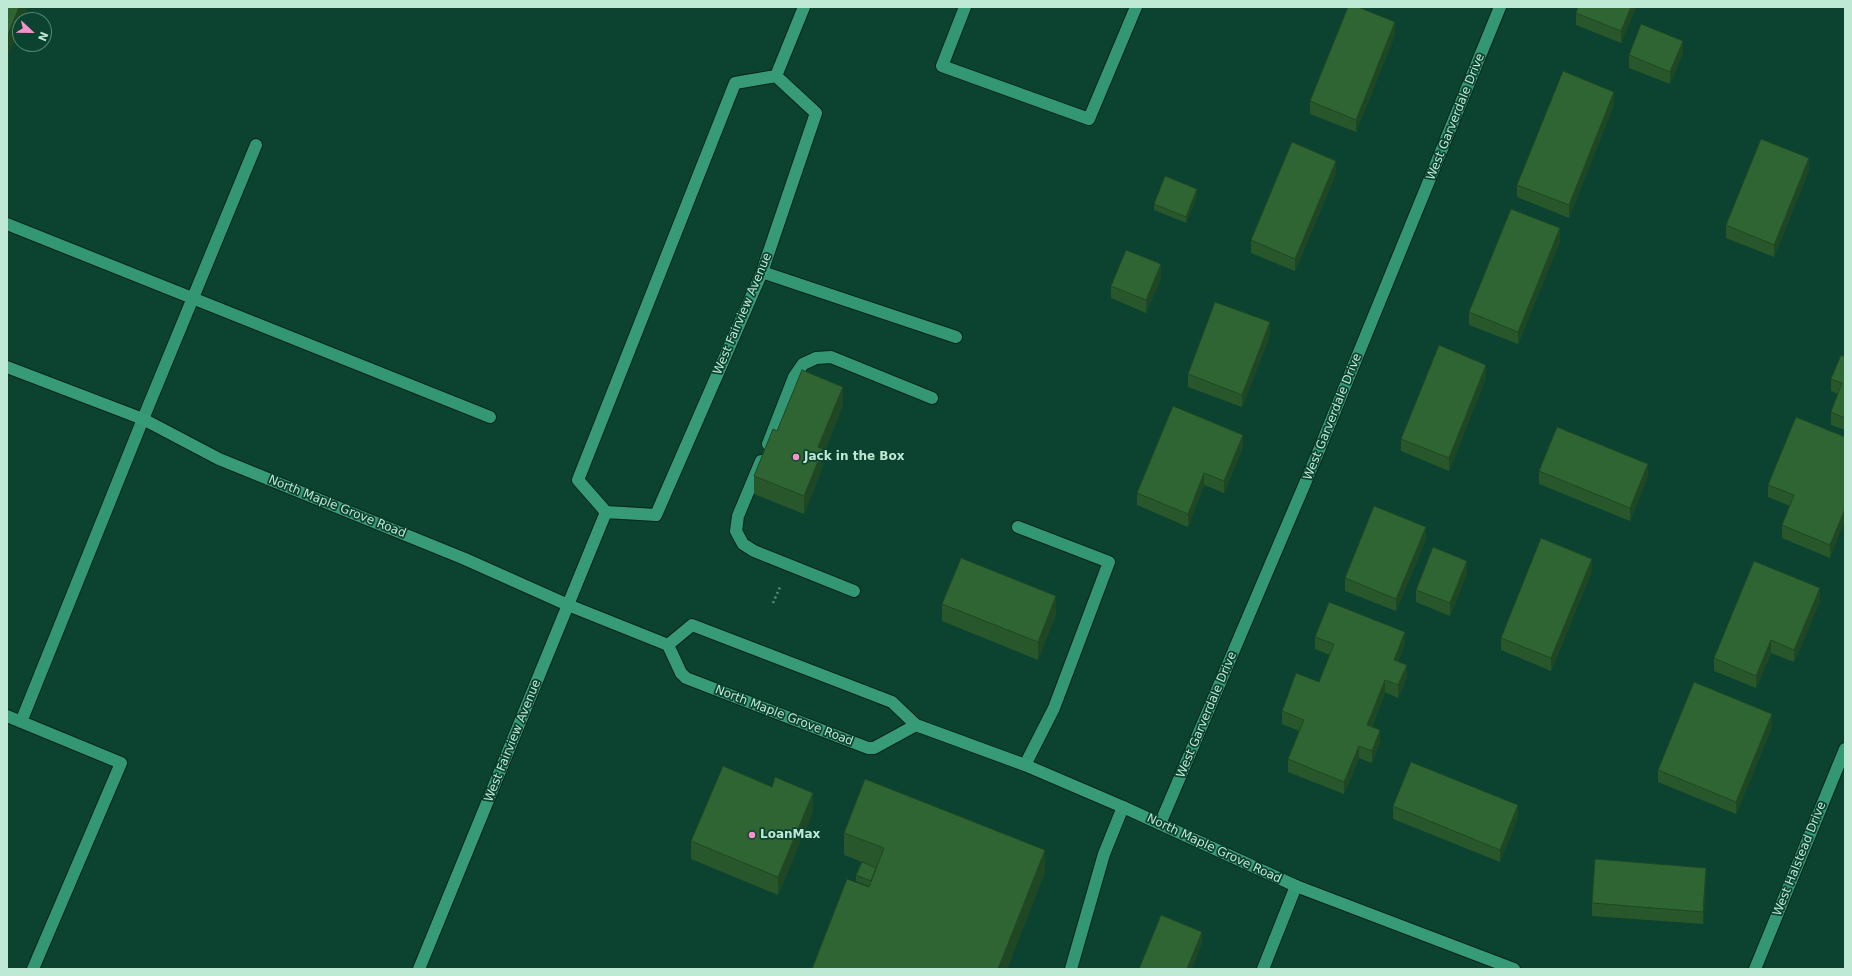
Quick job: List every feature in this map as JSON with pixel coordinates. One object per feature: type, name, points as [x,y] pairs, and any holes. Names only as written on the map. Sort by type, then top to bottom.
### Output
[{"type":"main road","points":[[606,512],[578,480],[735,83],[776,76],[804,7]]},
{"type":"main road","name":"West Fairview Avenue","points":[[419,969],[606,512],[656,514],[762,272],[816,113],[776,76]]},
{"type":"main road","name":"North Maple Grove Road","points":[[7,367],[143,419],[219,459],[465,559],[568,605],[668,645],[681,673],[686,678],[868,748],[874,748],[916,725]]},
{"type":"main road","name":"North Maple Grove Road","points":[[668,645],[692,625],[892,702],[916,725],[1025,765],[1124,807],[1296,886],[1514,969]]},
{"type":"street","points":[[965,7],[942,66],[1090,119],[1136,7]]},
{"type":"street","name":"West Garverdale Drive","points":[[1160,824],[1317,455],[1500,7]]},
{"type":"street","points":[[22,722],[143,419],[256,145]]},
{"type":"street","points":[[7,224],[490,416]]},
{"type":"street","points":[[762,272],[956,337]]},
{"type":"street","points":[[854,591],[754,551],[743,544],[736,532],[741,509],[794,377],[803,364],[816,358],[831,358],[932,398]]},
{"type":"street","points":[[1018,527],[1109,562],[1054,708],[1025,765]]},
{"type":"street","points":[[7,716],[121,763],[32,969]]},
{"type":"street","name":"West Halstead Drive","points":[[1755,969],[1845,749]]},
{"type":"street","points":[[1071,969],[1104,854],[1124,807]]},
{"type":"street","points":[[1263,969],[1296,886]]},
{"type":"building","points":[[7,7],[19,7],[17,12],[12,12],[12,24],[7,37]]},
{"type":"building","points":[[1348,7],[1358,7],[1395,22],[1356,120],[1310,101]]},
{"type":"building","points":[[1578,7],[1631,7],[1621,31],[1576,13]]},
{"type":"building","points":[[1641,24],[1683,41],[1670,72],[1629,55]]},
{"type":"building","points":[[1563,71],[1614,92],[1569,205],[1517,185]]},
{"type":"building","points":[[1761,139],[1809,158],[1774,245],[1726,225]]},
{"type":"building","points":[[1292,142],[1336,161],[1295,259],[1251,240]]},
{"type":"building","points":[[1165,176],[1197,189],[1186,217],[1154,204]]},
{"type":"building","points":[[1511,209],[1560,228],[1518,332],[1469,312]]},
{"type":"building","points":[[1126,250],[1161,264],[1146,300],[1111,286]]},
{"type":"building","points":[[1215,302],[1270,322],[1242,395],[1188,374]]},
{"type":"building","points":[[1439,345],[1486,365],[1449,458],[1401,439]]},
{"type":"building","points":[[1841,355],[1845,357],[1845,418],[1831,412],[1842,383],[1831,379]]},
{"type":"building","name":"Jack in the Box","points":[[802,370],[843,387],[818,447],[823,449],[804,496],[754,476],[773,429],[777,431]]},
{"type":"building","points":[[1173,406],[1243,435],[1224,481],[1204,473],[1188,514],[1137,493]]},
{"type":"building","points":[[1796,417],[1845,437],[1845,509],[1830,545],[1782,525],[1794,495],[1768,485]]},
{"type":"building","points":[[1557,427],[1648,464],[1630,508],[1539,471]]},
{"type":"building","points":[[1374,506],[1426,527],[1396,599],[1345,578]]},
{"type":"building","points":[[1541,538],[1592,559],[1551,658],[1501,638]]},
{"type":"building","points":[[1433,547],[1467,561],[1450,603],[1416,590]]},
{"type":"building","points":[[961,558],[1056,596],[1038,642],[942,604]]},
{"type":"building","points":[[1754,561],[1820,588],[1794,650],[1771,640],[1756,676],[1714,658]]},
{"type":"building","points":[[1329,602],[1405,632],[1394,660],[1407,665],[1398,685],[1385,680],[1367,725],[1380,730],[1372,751],[1359,746],[1344,782],[1288,759],[1304,720],[1282,711],[1296,673],[1319,682],[1334,644],[1315,637]]},
{"type":"building","points":[[1694,682],[1772,714],[1736,802],[1658,770]]},
{"type":"building","points":[[1411,762],[1518,805],[1500,850],[1393,806]]},
{"type":"building","name":"LoanMax","points":[[723,766],[772,787],[775,777],[813,793],[778,877],[691,841]]},
{"type":"building","points":[[865,779],[1045,850],[998,969],[812,969],[847,879],[869,887],[884,848],[844,833]]},
{"type":"building","points":[[1595,859],[1706,868],[1703,912],[1592,903]]},
{"type":"building","points":[[862,862],[876,868],[871,881],[856,875]]},
{"type":"building","points":[[1161,915],[1202,932],[1187,969],[1139,969]]},
{"type":"place","name":"Jack in the Box","points":[[796,457]]},
{"type":"place","name":"LoanMax","points":[[752,835]]}]
